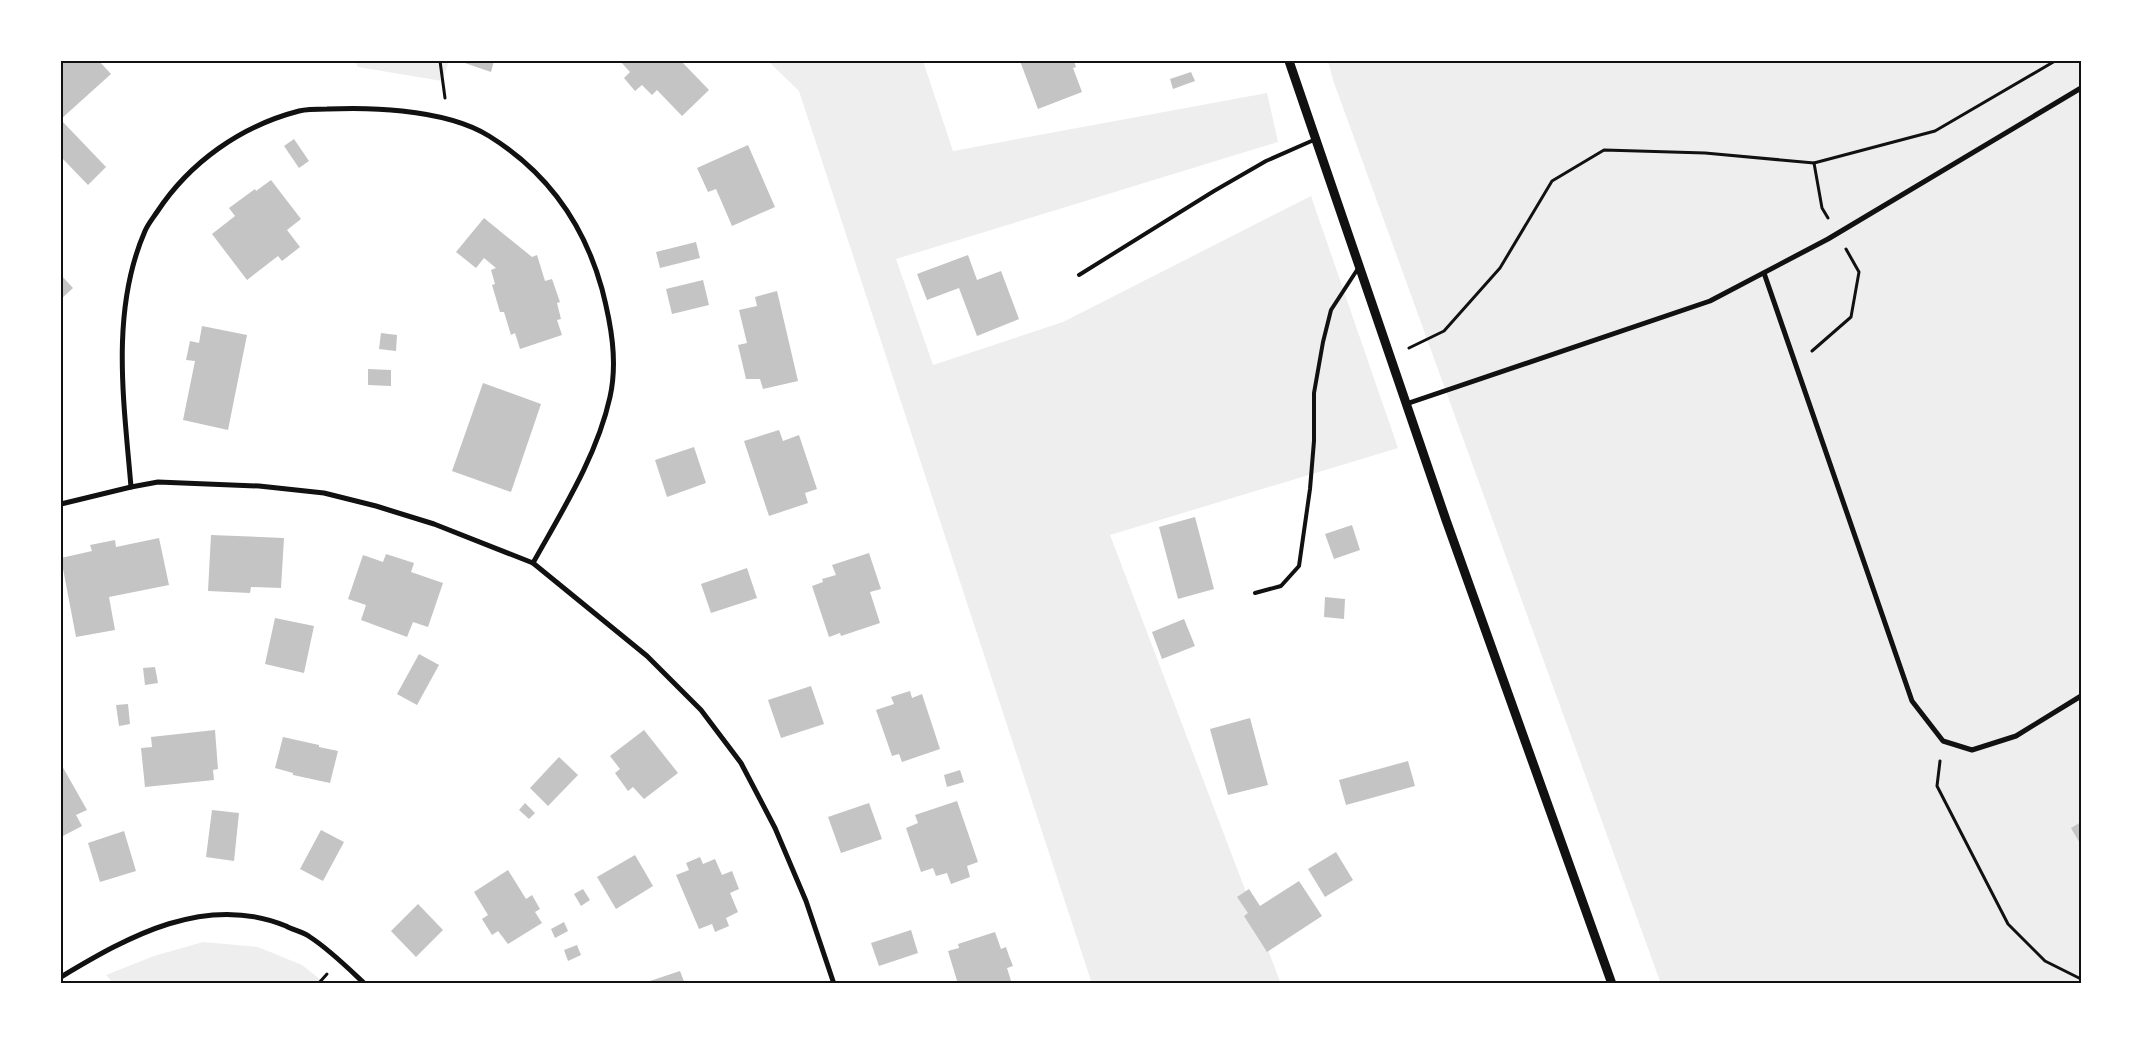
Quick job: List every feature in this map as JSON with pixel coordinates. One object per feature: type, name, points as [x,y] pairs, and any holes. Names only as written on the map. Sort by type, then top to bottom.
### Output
[{"type":"street","points":[[1289,61],[1449,529],[1612,984]]},
{"type":"street","points":[[1406,404],[1710,301],[1837,234],[2081,88]]},
{"type":"street","points":[[131,487],[122,387],[124,325],[130,279],[145,230],[172,190],[208,155],[250,129],[300,110],[368,107],[435,114],[488,135],[537,172],[568,211],[594,261],[610,318],[614,360],[610,396],[596,441],[571,494],[534,563]]},
{"type":"street","points":[[1764,273],[1912,701],[1943,741],[1972,750],[2016,736],[2081,696]]},
{"type":"street","points":[[61,504],[158,482],[259,486],[324,493],[376,506],[434,524],[534,563],[647,656],[701,710],[741,763],[775,828],[806,902],[834,984]]},
{"type":"street","points":[[61,977],[122,942],[166,924],[198,916],[234,913],[267,918],[309,936],[365,984]]},
{"type":"lane","points":[[1079,275],[1222,186],[1266,161],[1316,140]]},
{"type":"lane","points":[[1255,593],[1281,586],[1299,566],[1310,489],[1314,441],[1314,393],[1323,342],[1331,310],[1360,266]]},
{"type":"path","points":[[440,61],[448,119]]},
{"type":"path","points":[[1391,357],[1444,331],[1500,268],[1552,181],[1604,150],[1705,152],[1814,163],[1935,131],[2056,61]]},
{"type":"path","points":[[1797,364],[1851,317],[1859,272],[1822,208],[1814,163]]},
{"type":"path","points":[[1943,741],[1937,786],[2008,924],[2045,961],[2081,979]]},
{"type":"shaded area","points":[[355,61],[449,61],[442,81],[358,67]]},
{"type":"shaded area","points":[[768,61],[923,61],[953,151],[1267,93],[1278,142],[896,259],[933,365],[1063,322],[1311,196],[1398,448],[1110,535],[1281,984],[1092,984],[799,91]]},
{"type":"shaded area","points":[[1328,61],[2081,61],[2081,984],[1661,984],[1333,80]]},
{"type":"shaded area","points":[[203,942],[258,947],[302,965],[326,984],[114,984],[106,975],[154,956]]},
{"type":"building","points":[[61,61],[99,61],[111,74],[61,119]]},
{"type":"building","points":[[459,61],[494,61],[491,72]]},
{"type":"building","points":[[620,61],[681,61],[709,90],[682,116],[657,90],[652,95],[642,85],[635,91],[624,78],[630,72]]},
{"type":"building","points":[[1020,61],[1074,61],[1076,67],[1073,68],[1082,92],[1038,109]]},
{"type":"building","points":[[1191,72],[1195,81],[1173,89],[1170,79]]},
{"type":"building","points":[[62,121],[106,167],[88,185],[61,157]]},
{"type":"building","points":[[294,139],[309,161],[299,168],[284,146]]},
{"type":"building","points":[[748,145],[775,207],[732,226],[716,189],[708,192],[697,168]]},
{"type":"building","points":[[271,180],[301,219],[287,230],[300,247],[282,261],[278,256],[247,280],[212,234],[235,216],[229,208]]},
{"type":"building","points":[[484,218],[532,257],[537,255],[545,281],[552,279],[560,302],[557,303],[561,319],[557,320],[562,335],[520,349],[515,333],[511,335],[504,312],[500,312],[492,285],[495,284],[491,270],[496,268],[484,258],[476,268],[456,252]]},
{"type":"building","points":[[696,242],[700,258],[660,268],[656,252]]},
{"type":"building","points":[[968,255],[977,280],[1001,271],[1019,319],[977,336],[959,288],[927,300],[917,274]]},
{"type":"building","points":[[61,275],[73,288],[61,299]]},
{"type":"building","points":[[703,280],[709,305],[672,314],[666,289]]},
{"type":"building","points":[[777,291],[798,381],[763,389],[760,379],[746,379],[738,345],[747,343],[739,310],[757,306],[755,297]]},
{"type":"building","points":[[202,326],[247,335],[228,430],[183,420],[195,361],[186,360],[190,341],[199,343]]},
{"type":"building","points":[[381,333],[397,335],[396,351],[379,349]]},
{"type":"building","points":[[368,369],[391,370],[391,386],[368,385]]},
{"type":"building","points":[[483,383],[541,404],[511,492],[452,471]]},
{"type":"building","points":[[779,430],[783,441],[799,435],[817,489],[805,493],[808,503],[769,516],[744,441]]},
{"type":"building","points":[[694,447],[706,483],[667,497],[655,460]]},
{"type":"building","points":[[1195,517],[1214,589],[1178,599],[1159,527]]},
{"type":"building","points":[[1352,525],[1360,550],[1334,559],[1325,534]]},
{"type":"building","points":[[211,535],[284,538],[281,588],[251,587],[250,593],[208,591]]},
{"type":"building","points":[[159,538],[169,585],[109,597],[115,630],[76,637],[61,558],[92,551],[90,545],[115,540],[116,547]]},
{"type":"building","points":[[869,553],[881,589],[870,592],[880,623],[841,636],[840,633],[829,637],[812,586],[823,582],[822,579],[836,575],[832,565]]},
{"type":"building","points":[[386,554],[414,563],[411,572],[443,583],[428,627],[413,622],[407,637],[361,620],[366,605],[348,599],[363,555],[383,562]]},
{"type":"building","points":[[747,568],[757,598],[711,613],[701,584]]},
{"type":"building","points":[[1325,597],[1345,599],[1344,619],[1324,617]]},
{"type":"building","points":[[275,618],[314,626],[304,673],[265,664]]},
{"type":"building","points":[[1184,619],[1195,646],[1162,659],[1152,632]]},
{"type":"building","points":[[419,654],[439,665],[417,705],[397,694]]},
{"type":"building","points":[[155,667],[158,683],[145,685],[143,668]]},
{"type":"building","points":[[811,686],[824,724],[781,738],[768,700]]},
{"type":"building","points":[[910,691],[912,698],[922,694],[940,749],[902,762],[899,754],[892,756],[876,710],[894,704],[891,697]]},
{"type":"building","points":[[128,704],[130,724],[119,726],[116,705]]},
{"type":"building","points":[[1250,718],[1268,785],[1228,795],[1210,729]]},
{"type":"building","points":[[215,730],[218,769],[213,770],[214,780],[145,787],[141,748],[152,747],[151,737]]},
{"type":"building","points":[[644,730],[678,773],[644,799],[633,787],[628,791],[615,773],[620,769],[610,756]]},
{"type":"building","points":[[283,737],[338,751],[330,783],[293,775],[293,773],[275,768]]},
{"type":"building","points":[[559,757],[578,775],[548,806],[530,788]]},
{"type":"building","points":[[1408,761],[1415,786],[1346,805],[1339,780]]},
{"type":"building","points":[[61,764],[87,810],[76,815],[82,826],[61,837]]},
{"type":"building","points":[[960,770],[964,782],[947,787],[944,775]]},
{"type":"building","points":[[957,801],[978,862],[967,866],[970,877],[951,884],[947,873],[936,876],[933,868],[921,872],[906,828],[918,823],[915,815]]},
{"type":"building","points":[[525,803],[535,813],[529,819],[519,810]]},
{"type":"building","points":[[869,803],[882,839],[841,853],[828,817]]},
{"type":"building","points":[[212,810],[239,813],[234,861],[206,857]]},
{"type":"building","points":[[2081,822],[2081,845],[2071,828]]},
{"type":"building","points":[[321,830],[344,842],[323,881],[300,869]]},
{"type":"building","points":[[124,831],[136,871],[100,882],[88,843]]},
{"type":"building","points":[[1336,852],[1353,880],[1325,897],[1308,869]]},
{"type":"building","points":[[635,855],[653,886],[616,909],[597,877]]},
{"type":"building","points":[[700,857],[703,864],[715,859],[722,875],[732,871],[739,889],[730,893],[738,912],[726,918],[729,926],[715,932],[712,924],[699,929],[676,875],[689,870],[686,863]]},
{"type":"building","points":[[508,870],[526,899],[532,895],[540,909],[535,912],[542,923],[508,944],[498,931],[492,935],[482,919],[488,915],[474,892]]},
{"type":"building","points":[[1299,881],[1322,916],[1267,952],[1244,916],[1248,913],[1237,897],[1249,889],[1260,906]]},
{"type":"building","points":[[583,889],[590,900],[581,906],[574,894]]},
{"type":"building","points":[[418,904],[443,930],[416,957],[391,931]]},
{"type":"building","points":[[564,922],[568,931],[555,938],[551,929]]},
{"type":"building","points":[[911,930],[918,953],[879,966],[871,943]]},
{"type":"building","points":[[995,932],[1001,949],[1006,947],[1013,966],[1007,968],[1012,984],[958,984],[948,951],[959,948],[958,944]]},
{"type":"building","points":[[577,945],[581,955],[568,961],[564,950]]},
{"type":"building","points":[[680,971],[685,984],[644,984],[644,983]]}]
